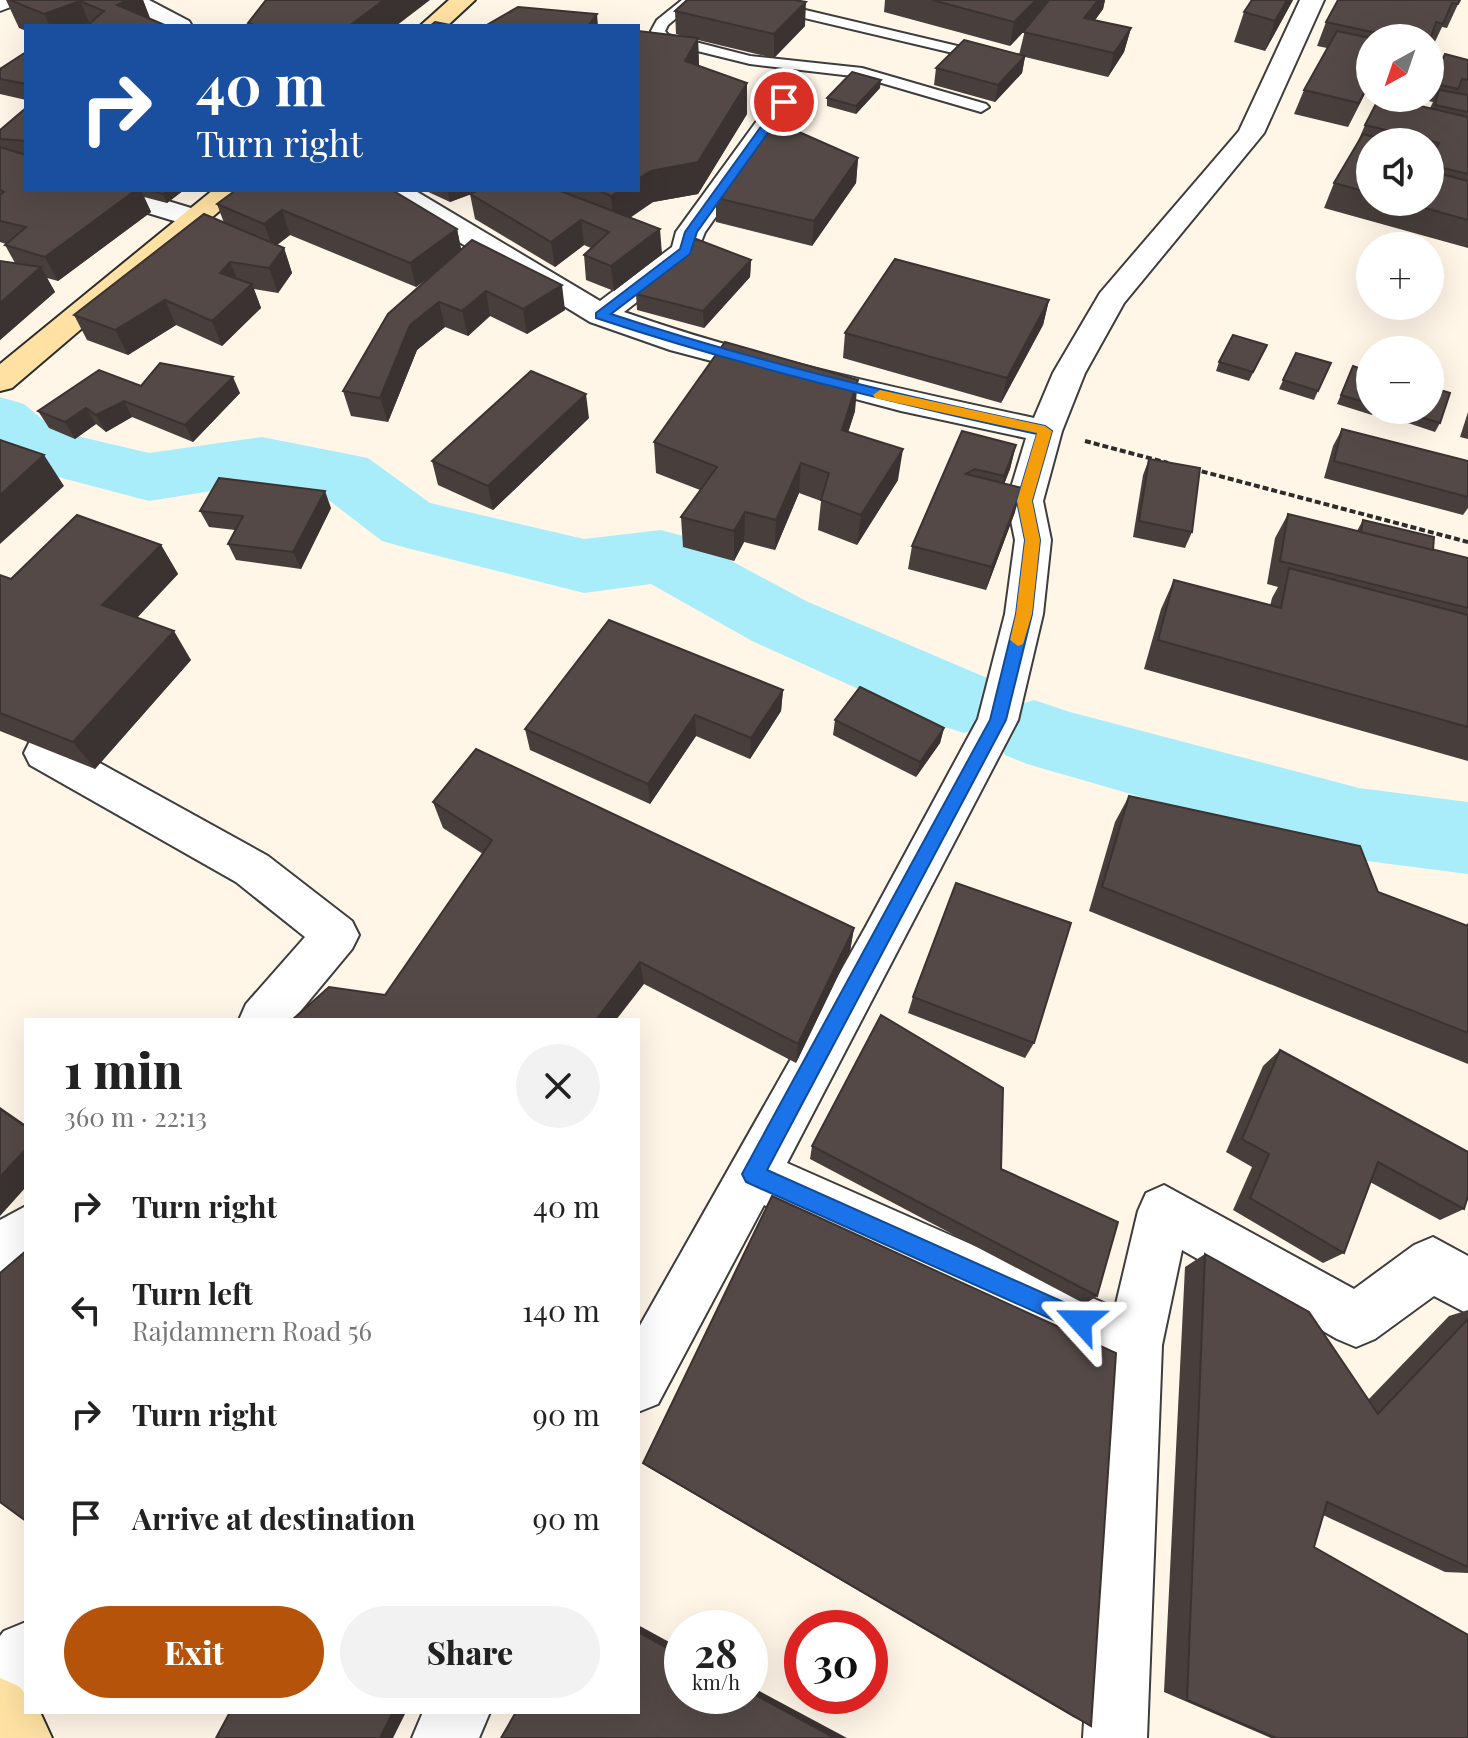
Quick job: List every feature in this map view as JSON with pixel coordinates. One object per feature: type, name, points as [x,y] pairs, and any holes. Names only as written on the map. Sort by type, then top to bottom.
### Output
[{"type":"main road","points":[[434,24],[463,0]]},
{"type":"main road","points":[[0,381],[227,192]]},
{"type":"main road","points":[[0,1710],[20,1738]]},
{"type":"street","points":[[0,4],[8,0]]},
{"type":"street","points":[[131,0],[176,24]]},
{"type":"street","points":[[640,1380],[753,1174],[859,932],[998,720],[1024,614],[1033,540],[1025,501],[1045,431],[1069,373],[1111,300],[1251,133],[1312,0]]},
{"type":"street","points":[[601,315],[685,251],[691,232],[784,102]]},
{"type":"street","points":[[109,192],[194,218]]},
{"type":"street","points":[[396,192],[476,256],[601,315],[681,343],[901,400],[1045,431]]},
{"type":"street","points":[[45,753],[252,869],[336,935],[265,1018]]},
{"type":"street","points":[[753,1174],[1134,1345]]},
{"type":"street","points":[[1115,1738],[1134,1345],[1164,1211],[1356,1320],[1433,1264],[1468,1287]]},
{"type":"street","points":[[0,1254],[24,1234]]},
{"type":"street","points":[[0,1689],[24,1656]]},
{"type":"street","points":[[444,1738],[457,1714]]},
{"type":"lane","points":[[691,0],[662,23],[658,31],[662,38],[750,60],[869,63],[981,107]]},
{"type":"lane","points":[[745,0],[998,60]]},
{"type":"lane","points":[[869,63],[892,34]]},
{"type":"path","points":[[1045,431],[1168,463]]},
{"type":"path","points":[[1184,467],[1468,542]]},
{"type":"building","points":[[10,0],[127,0],[117,5],[162,24],[89,24],[104,11],[80,1],[44,14]]},
{"type":"building","points":[[266,0],[384,0],[352,24],[248,23]]},
{"type":"building","points":[[687,0],[806,2],[774,34],[675,11]]},
{"type":"building","points":[[932,0],[1036,0],[1014,22]]},
{"type":"building","points":[[1049,0],[1098,0],[1084,18],[1131,28],[1114,53],[1023,32]]},
{"type":"building","points":[[1252,0],[1287,0],[1275,21],[1244,12]]},
{"type":"building","points":[[1338,0],[1460,0],[1458,4],[1452,3],[1443,24],[1356,24],[1356,28],[1326,22]]},
{"type":"building","points":[[518,7],[597,14],[590,24],[488,24]]},
{"type":"building","points":[[640,31],[698,38],[685,61],[747,83],[698,162],[651,171],[640,178]]},
{"type":"building","points":[[1337,31],[1356,35],[1356,102],[1304,90]]},
{"type":"building","points":[[964,40],[1025,56],[998,85],[936,68]]},
{"type":"building","points":[[24,53],[24,84],[0,79],[0,69]]},
{"type":"building","points":[[1444,56],[1468,60],[1468,80],[1462,79],[1458,89],[1444,86]]},
{"type":"building","points":[[852,72],[881,80],[856,106],[827,98]]},
{"type":"building","points":[[1444,91],[1468,95],[1468,112],[1444,107]]},
{"type":"building","points":[[24,110],[24,141],[0,139],[0,130]]},
{"type":"building","points":[[1444,111],[1468,117],[1468,174],[1444,168],[1444,128],[1377,128],[1365,125],[1372,112]]},
{"type":"building","points":[[774,121],[858,158],[814,221],[716,198]]},
{"type":"building","points":[[1356,146],[1356,189],[1334,183]]},
{"type":"building","points":[[0,147],[24,154],[24,192],[133,192],[45,257],[5,245],[26,227],[0,221],[0,195],[4,192],[0,190]]},
{"type":"building","points":[[1444,175],[1468,181],[1468,220],[1444,213]]},
{"type":"building","points":[[233,192],[395,192],[457,229],[410,263],[282,210],[264,224],[217,204]]},
{"type":"building","points":[[563,192],[660,229],[611,266],[584,255],[609,232],[581,220],[551,242],[470,194]]},
{"type":"building","points":[[204,214],[284,248],[269,268],[230,262],[220,273],[252,284],[212,321],[165,300],[115,330],[74,315]]},
{"type":"building","points":[[696,239],[751,260],[703,311],[636,294]]},
{"type":"building","points":[[472,240],[562,285],[523,309],[486,291],[462,311],[439,302],[410,325],[380,398],[343,391],[388,314]]},
{"type":"building","points":[[895,259],[1049,300],[1007,378],[845,333]]},
{"type":"building","points":[[0,261],[41,267],[0,303]]},
{"type":"building","points":[[1233,335],[1267,345],[1253,372],[1219,362]]},
{"type":"building","points":[[725,342],[858,380],[842,430],[903,449],[861,515],[821,500],[829,473],[801,463],[776,520],[745,512],[734,531],[681,517],[717,467],[654,442]]},
{"type":"building","points":[[1296,353],[1331,363],[1318,391],[1283,380]]},
{"type":"building","points":[[160,363],[233,377],[185,425],[124,401],[96,415],[86,408],[65,422],[38,411],[99,370],[141,386]]},
{"type":"building","points":[[1353,366],[1356,367],[1356,400],[1341,395]]},
{"type":"building","points":[[531,371],[586,394],[488,486],[432,461]]},
{"type":"building","points":[[1444,391],[1450,393],[1444,411]]},
{"type":"building","points":[[1342,429],[1468,461],[1468,497],[1334,461]]},
{"type":"building","points":[[962,431],[1016,445],[1004,476],[975,469],[966,474],[1022,488],[992,567],[912,546]]},
{"type":"building","points":[[0,440],[44,455],[0,495]]},
{"type":"building","points":[[1149,459],[1200,468],[1192,532],[1139,521]]},
{"type":"building","points":[[219,478],[325,491],[293,552],[228,544],[243,516],[200,511]]},
{"type":"building","points":[[1288,514],[1468,558],[1468,608],[1280,561]]},
{"type":"building","points":[[77,515],[161,545],[102,605],[174,631],[73,742],[0,713],[0,575],[11,579]]},
{"type":"building","points":[[1363,520],[1434,537],[1433,550],[1361,532]]},
{"type":"building","points":[[1289,568],[1468,615],[1468,727],[1158,640],[1174,580],[1281,608]]},
{"type":"building","points":[[609,620],[783,690],[751,738],[695,715],[648,784],[525,729]]},
{"type":"building","points":[[860,687],[944,728],[920,762],[835,720]]},
{"type":"building","points":[[476,749],[854,928],[798,1044],[640,962],[598,1018],[294,1018],[329,987],[385,995],[492,840],[433,802]]},
{"type":"building","points":[[1129,796],[1360,846],[1378,892],[1468,926],[1468,1033],[1102,887]]},
{"type":"building","points":[[956,883],[1071,923],[1034,1043],[913,997]]},
{"type":"building","points":[[881,1015],[1003,1088],[1001,1169],[1118,1222],[1097,1296],[812,1146]]},
{"type":"building","points":[[1280,1050],[1468,1152],[1468,1196],[1464,1209],[1378,1162],[1344,1253],[1250,1198],[1269,1154],[1242,1139]]},
{"type":"building","points":[[0,1109],[24,1126],[24,1151],[0,1177]]},
{"type":"building","points":[[772,1196],[1116,1353],[1091,1726],[643,1463]]},
{"type":"building","points":[[24,1253],[24,1520],[0,1502],[0,1273]]},
{"type":"building","points":[[1205,1254],[1309,1312],[1378,1414],[1468,1319],[1468,1567],[1327,1502],[1314,1547],[1468,1635],[1468,1738],[1276,1738],[1187,1700]]},
{"type":"building","points":[[640,1633],[664,1646],[664,1714],[768,1714],[768,1702],[784,1710],[784,1714],[791,1714],[835,1738],[501,1738],[515,1714],[640,1714]]},
{"type":"building","points":[[229,1714],[392,1714],[380,1738],[216,1738]]},
{"type":"waterway","points":[[0,419],[33,448],[149,477],[262,460],[343,475],[407,523],[584,566],[661,556],[779,621],[964,702]]},
{"type":"waterway","points":[[1034,732],[1056,741],[1359,824],[1468,838]]},
{"type":"slow traffic","points":[[880,395],[1045,431],[1025,501],[1033,540],[1018,640]]},
{"type":"route","points":[[784,102],[691,232],[685,251],[601,315],[708,351],[901,400],[1045,431],[1025,501],[1033,540],[1024,614],[998,720],[881,942],[753,1174],[1080,1321]]}]
